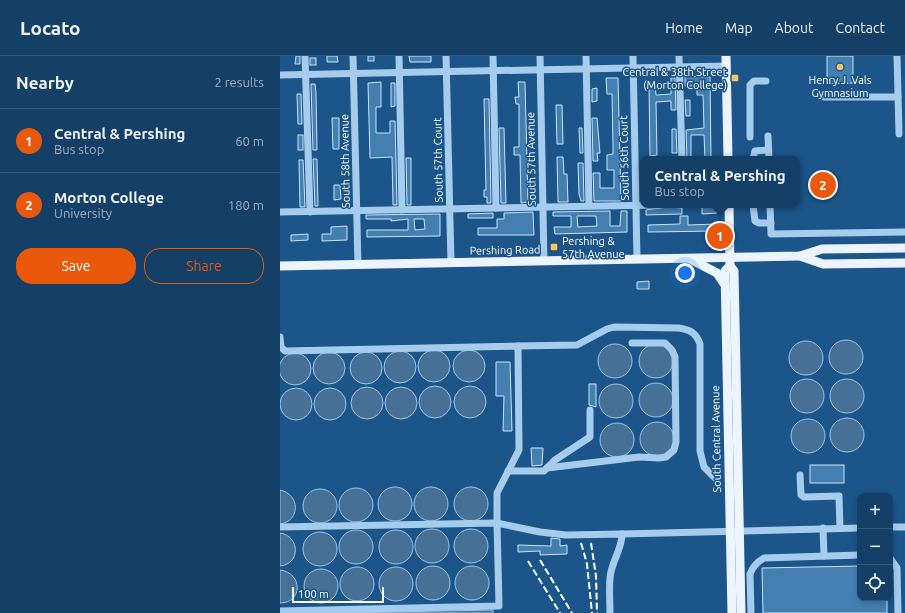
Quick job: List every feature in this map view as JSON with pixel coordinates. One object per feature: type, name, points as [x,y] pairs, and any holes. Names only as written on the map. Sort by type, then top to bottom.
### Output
[{"type":"main road","points":[[726,56],[728,156]]},
{"type":"main road","name":"South Central Avenue","points":[[729,208],[730,262],[734,271],[731,358],[732,613]]},
{"type":"main road","points":[[800,256],[822,249],[905,248]]},
{"type":"main road","points":[[800,256],[823,264],[905,263]]},
{"type":"main road","name":"Pershing Road","points":[[280,266],[689,258],[730,262],[800,256]]},
{"type":"main road","points":[[689,258],[717,272],[725,285]]},
{"type":"main road","name":"South Central Avenue","points":[[730,262],[725,271],[725,285],[731,358],[741,613]]},
{"type":"street","points":[[305,56],[310,212]]},
{"type":"street","name":"South 58th Avenue","points":[[353,56],[358,265]]},
{"type":"street","points":[[399,56],[402,210]]},
{"type":"street","name":"South 57th Court","points":[[446,56],[451,263]]},
{"type":"street","points":[[493,56],[496,208]]},
{"type":"street","name":"South 57th Avenue","points":[[540,56],[544,261]]},
{"type":"street","points":[[586,56],[589,206]]},
{"type":"street","name":"South 56th Court","points":[[633,56],[637,259]]},
{"type":"street","points":[[679,56],[682,156]]},
{"type":"street","points":[[897,56],[899,134]]},
{"type":"street","points":[[280,75],[727,66]]},
{"type":"street","points":[[750,137],[750,85],[754,81],[766,81]]},
{"type":"street","points":[[824,97],[898,97]]},
{"type":"street","points":[[768,136],[769,156]]},
{"type":"street","points":[[754,156],[755,151],[768,150]]},
{"type":"street","points":[[280,212],[640,205]]},
{"type":"street","points":[[753,208],[755,221],[759,223],[770,223]]},
{"type":"street","points":[[770,208],[771,234],[905,232]]},
{"type":"street","points":[[280,337],[281,347],[285,351],[577,345],[608,329],[614,328],[690,329],[697,336],[700,344],[700,451],[704,467],[715,478]]},
{"type":"street","points":[[547,468],[638,457],[659,458],[666,457],[674,450],[676,442],[675,357],[672,350],[665,343],[632,342]]},
{"type":"street","points":[[280,610],[499,609],[497,493],[519,450],[518,346]]},
{"type":"street","points":[[508,471],[544,471],[555,460],[590,437],[590,410]]},
{"type":"street","points":[[800,475],[801,495],[804,497],[839,496],[840,528]]},
{"type":"street","points":[[280,527],[497,523],[540,532],[559,534],[622,534],[857,528]]},
{"type":"street","points":[[893,527],[905,527]]},
{"type":"street","points":[[823,528],[824,556]]},
{"type":"street","points":[[610,613],[610,579],[614,560],[622,545],[622,534]]},
{"type":"street","points":[[751,613],[750,574],[752,568],[759,560],[764,558],[857,555]]},
{"type":"street","points":[[893,562],[897,568],[898,613]]},
{"type":"water","points":[[843,340],[849,340],[858,345],[862,351],[862,363],[858,369],[849,374],[843,374],[834,369],[829,360],[829,354],[834,345]]},
{"type":"water","points":[[803,341],[809,341],[818,346],[822,352],[822,364],[818,370],[809,375],[803,375],[794,370],[789,361],[789,355],[794,346]]},
{"type":"water","points":[[612,344],[618,344],[627,349],[631,355],[631,367],[627,373],[618,378],[612,378],[603,373],[598,364],[598,358],[603,349]]},
{"type":"water","points":[[656,344],[668,349],[673,361],[668,373],[656,378],[644,373],[639,361],[644,349]]},
{"type":"water","points":[[434,350],[445,355],[450,366],[445,377],[434,382],[423,377],[418,366],[423,355]]},
{"type":"water","points":[[469,350],[480,355],[485,366],[480,377],[469,382],[458,377],[453,366],[458,355]]},
{"type":"water","points":[[400,351],[411,356],[416,367],[411,378],[400,383],[389,378],[384,367],[389,356]]},
{"type":"water","points":[[329,352],[340,357],[345,368],[340,379],[329,384],[318,379],[313,368],[318,357]]},
{"type":"water","points":[[366,352],[377,357],[382,368],[377,379],[366,384],[355,379],[350,368],[355,357]]},
{"type":"water","points":[[295,353],[306,358],[311,369],[306,380],[295,385],[284,380],[279,369],[284,358]]},
{"type":"water","points":[[807,379],[813,380],[819,384],[823,390],[823,402],[819,408],[813,412],[807,413],[801,412],[795,408],[791,402],[790,396],[791,390],[795,384],[801,380]]},
{"type":"water","points":[[844,379],[850,379],[859,384],[863,390],[863,402],[859,408],[850,413],[844,413],[835,408],[830,399],[830,393],[835,384]]},
{"type":"water","points":[[656,383],[668,388],[673,400],[668,412],[656,417],[644,412],[639,400],[644,388]]},
{"type":"water","points":[[613,384],[619,384],[628,389],[632,395],[632,407],[628,413],[619,418],[613,418],[604,413],[599,404],[599,398],[604,389]]},
{"type":"water","points":[[435,386],[446,391],[451,402],[446,413],[435,418],[424,413],[419,402],[424,391]]},
{"type":"water","points":[[470,386],[481,391],[486,402],[481,413],[470,418],[459,413],[454,402],[459,391]]},
{"type":"water","points":[[367,387],[378,392],[383,403],[378,414],[367,419],[356,414],[351,403],[356,392]]},
{"type":"water","points":[[401,387],[412,392],[417,403],[412,414],[401,419],[390,414],[385,403],[390,392]]},
{"type":"water","points":[[296,388],[307,393],[312,404],[307,415],[296,420],[285,415],[280,404],[285,393]]},
{"type":"water","points":[[330,388],[341,393],[346,404],[341,415],[330,420],[319,415],[314,404],[319,393]]},
{"type":"water","points":[[844,418],[850,418],[859,423],[863,429],[863,441],[859,447],[850,452],[844,452],[835,447],[830,438],[830,432],[835,423]]},
{"type":"water","points":[[805,419],[811,419],[820,424],[824,430],[824,442],[820,448],[811,453],[805,453],[796,448],[791,439],[791,433],[796,424]]},
{"type":"water","points":[[657,422],[669,427],[674,439],[669,451],[657,456],[645,451],[640,439],[645,427]]},
{"type":"water","points":[[614,423],[620,423],[629,428],[633,434],[633,446],[629,452],[620,457],[614,457],[605,452],[600,443],[600,437],[605,428]]},
{"type":"water","points":[[392,487],[398,487],[407,492],[411,498],[411,510],[407,516],[398,521],[392,521],[383,516],[378,507],[378,501],[383,492]]},
{"type":"water","points":[[428,487],[434,487],[443,492],[447,498],[447,510],[443,516],[434,521],[428,521],[419,516],[414,507],[414,501],[419,492]]},
{"type":"water","points":[[468,487],[474,487],[483,492],[487,498],[487,510],[483,516],[474,521],[468,521],[459,516],[454,507],[454,501],[459,492]]},
{"type":"water","points":[[356,488],[362,489],[368,493],[372,499],[372,511],[368,517],[362,521],[356,522],[350,521],[344,517],[340,511],[339,505],[340,499],[344,493],[350,489]]},
{"type":"water","points":[[317,489],[323,489],[332,494],[336,500],[336,512],[332,518],[323,523],[317,523],[308,518],[303,509],[303,503],[308,494]]},
{"type":"water","points":[[280,490],[287,492],[291,497],[294,502],[295,513],[287,522],[280,524]]},
{"type":"water","points":[[429,529],[435,529],[444,534],[448,540],[448,552],[444,558],[435,563],[429,563],[420,558],[415,549],[415,543],[420,534]]},
{"type":"water","points":[[468,529],[474,529],[483,534],[487,540],[487,552],[483,558],[474,563],[468,563],[459,558],[454,549],[454,543],[459,534]]},
{"type":"water","points":[[353,530],[359,530],[368,535],[372,541],[372,553],[368,559],[359,564],[353,564],[344,559],[339,550],[339,544],[344,535]]},
{"type":"water","points":[[393,530],[399,530],[408,535],[412,541],[412,553],[408,559],[399,564],[393,564],[384,559],[379,550],[379,544],[384,535]]},
{"type":"water","points":[[317,532],[323,532],[332,537],[336,543],[336,555],[332,561],[323,566],[317,566],[308,561],[303,552],[303,546],[308,537]]},
{"type":"water","points":[[280,533],[287,535],[291,539],[294,544],[295,555],[287,564],[280,566]]},
{"type":"water","points":[[430,566],[436,566],[445,571],[449,577],[449,589],[445,595],[436,600],[430,600],[421,595],[416,586],[416,580],[421,571]]},
{"type":"water","points":[[469,566],[475,566],[484,571],[488,577],[488,589],[484,595],[475,600],[469,600],[460,595],[455,586],[455,580],[460,571]]},
{"type":"water","points":[[354,567],[360,567],[369,572],[373,578],[373,590],[369,596],[360,601],[354,601],[345,596],[340,587],[340,581],[345,572]]},
{"type":"water","points":[[396,567],[402,568],[408,572],[412,578],[412,590],[408,596],[402,600],[396,601],[390,600],[384,596],[380,590],[379,584],[380,578],[384,572],[390,568]]},
{"type":"water","points":[[318,569],[324,569],[333,574],[337,580],[337,592],[333,598],[324,603],[318,603],[309,598],[304,589],[304,583],[309,574]]},
{"type":"water","points":[[280,570],[288,572],[293,576],[297,588],[293,598],[288,602],[280,603]]},
{"type":"water","points":[[493,610],[493,613],[337,613]]},
{"type":"building","points":[[296,56],[300,56],[300,64],[295,64]]},
{"type":"building","points":[[327,56],[337,56],[338,62],[327,62]]},
{"type":"building","points":[[368,56],[374,56],[374,61],[368,61]]},
{"type":"building","points":[[409,56],[431,56],[431,62],[410,62]]},
{"type":"building","points":[[827,56],[853,56],[853,83],[827,84]]},
{"type":"building","points":[[310,58],[316,58],[316,65],[310,65]]},
{"type":"building","points":[[685,76],[710,77],[711,156],[705,156],[704,135],[691,135],[691,156],[687,156],[686,130],[704,128],[703,95],[697,95],[697,86],[685,86]]},
{"type":"building","points":[[606,78],[618,78],[621,201],[594,201],[593,173],[600,173],[600,188],[614,188],[614,170],[607,170],[607,155],[613,154],[613,146],[612,94],[607,94]]},
{"type":"building","points":[[671,78],[675,78],[676,110],[671,110],[671,101],[656,102],[657,155],[650,156],[649,86],[655,85],[656,95],[671,94]]},
{"type":"building","points":[[381,82],[381,107],[376,107],[376,133],[390,133],[390,121],[395,121],[397,205],[393,205],[392,157],[370,158],[368,83]]},
{"type":"building","points":[[518,82],[525,82],[528,202],[521,203],[520,155],[514,155],[514,147],[519,147],[519,104],[516,104],[515,97],[519,97]]},
{"type":"building","points":[[391,83],[395,83],[395,106],[391,107]]},
{"type":"building","points":[[311,84],[315,84],[316,93],[317,150],[313,150]]},
{"type":"building","points":[[597,88],[597,101],[592,102],[592,89]]},
{"type":"building","points":[[297,94],[301,94],[302,124],[298,124]]},
{"type":"building","points":[[484,99],[489,99],[491,203],[487,203],[487,197],[484,197],[484,190],[486,190]]},
{"type":"building","points":[[685,100],[690,100],[690,116],[686,116]]},
{"type":"building","points":[[556,105],[562,105],[563,144],[557,144]]},
{"type":"building","points":[[332,118],[339,118],[339,149],[333,149]]},
{"type":"building","points":[[592,118],[597,118],[600,153],[597,153],[598,161],[593,161]]},
{"type":"building","points":[[499,128],[504,128],[506,203],[501,203]]},
{"type":"building","points":[[579,128],[582,128],[583,153],[580,153]]},
{"type":"building","points":[[672,129],[676,129],[677,153],[672,153]]},
{"type":"building","points":[[298,135],[303,135],[303,150],[298,150]]},
{"type":"building","points":[[557,157],[563,157],[564,174],[567,174],[568,202],[558,202]]},
{"type":"building","points":[[406,158],[411,158],[411,205],[407,205]]},
{"type":"building","points":[[313,159],[317,159],[318,206],[315,206]]},
{"type":"building","points":[[299,160],[303,160],[305,207],[300,207]]},
{"type":"building","points":[[578,163],[583,163],[584,201],[581,201],[579,194]]},
{"type":"building","points":[[334,185],[340,185],[341,199],[334,200]]},
{"type":"building","points":[[682,208],[682,214],[646,215],[646,210]]},
{"type":"building","points":[[702,208],[716,208],[717,213],[702,214]]},
{"type":"building","points":[[610,211],[610,226],[620,226],[621,211],[627,211],[627,232],[555,234],[554,227],[571,227],[571,216],[553,216],[553,212]],"holes":[[[577,216],[596,216],[597,226],[578,227]]]},
{"type":"building","points":[[533,212],[534,235],[478,235],[478,228],[497,228],[497,219],[504,219],[504,213]]},
{"type":"building","points":[[493,213],[493,218],[468,218],[468,214]]},
{"type":"building","points":[[440,214],[440,236],[367,237],[367,230],[408,230],[408,219],[391,221],[391,219],[366,219],[366,215]],"holes":[[[414,219],[424,219],[425,229],[415,230]]]},
{"type":"building","points":[[680,216],[688,216],[688,225],[717,224],[717,231],[648,232],[648,225],[680,224]]},
{"type":"building","points":[[347,226],[347,240],[322,241],[322,234],[331,234],[331,227]]},
{"type":"building","points":[[308,234],[308,240],[291,241],[291,235]]},
{"type":"building","points":[[649,281],[649,289],[637,289],[637,282]]},
{"type":"building","points":[[496,362],[510,362],[512,431],[503,431],[504,396],[496,396]]},
{"type":"building","points":[[589,384],[596,384],[596,407],[589,405]]},
{"type":"building","points":[[531,448],[543,448],[542,465],[532,466]]},
{"type":"building","points":[[810,465],[844,465],[844,483],[810,483]]},
{"type":"building","points":[[551,538],[560,539],[560,546],[567,545],[567,554],[540,555],[540,551],[518,552],[518,545],[551,546]]},
{"type":"building","points":[[857,566],[857,601],[887,601],[887,613],[763,613],[762,568]]},
{"type":"railway","points":[[581,543],[587,564],[592,613]]},
{"type":"railway","points":[[591,543],[596,576],[597,613]]},
{"type":"railway","points":[[540,560],[572,613]]},
{"type":"railway","points":[[528,561],[560,613]]},
{"type":"place","name":"Henry J. Vals Gymnasium","points":[[840,67]]},
{"type":"place","name":"Central & 38th Street (Morton College)","points":[[735,78]]},
{"type":"place","name":"Morton College","points":[[823,185]]},
{"type":"place","name":"Central & Pershing","points":[[720,236]]},
{"type":"place","name":"Pershing & 57th Avenue","points":[[554,247]]}]
